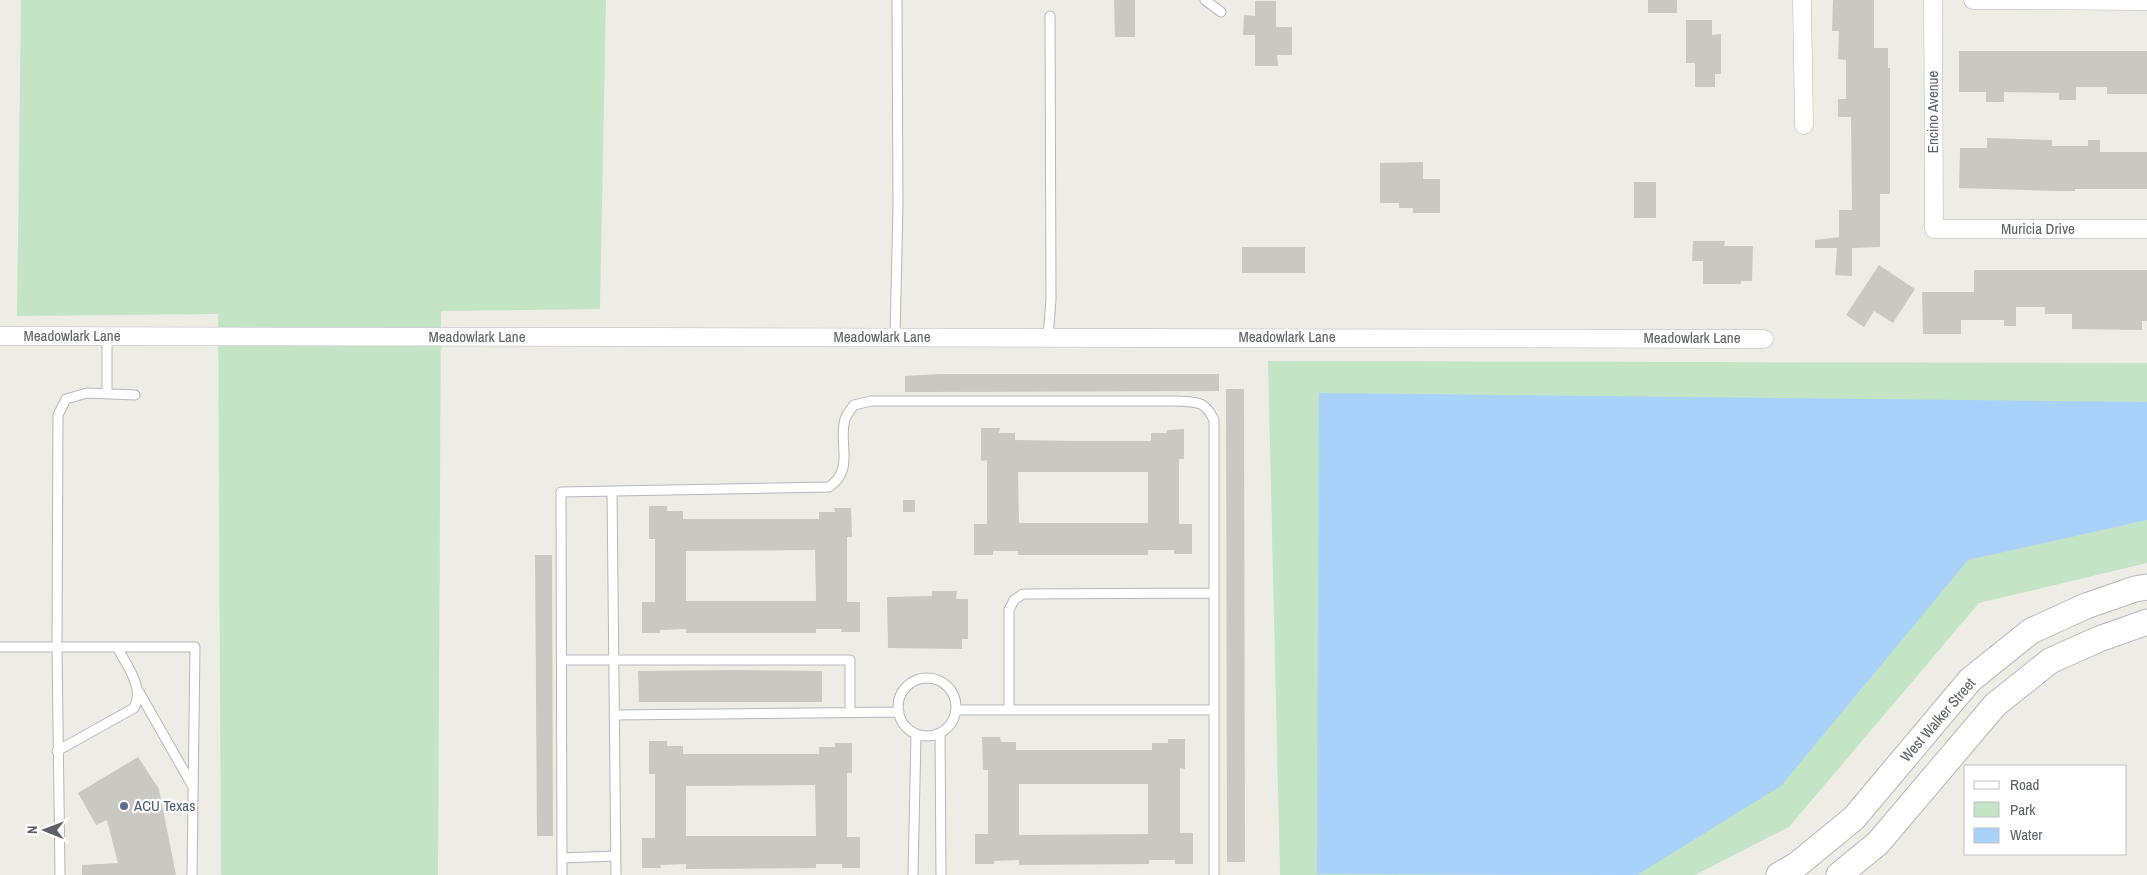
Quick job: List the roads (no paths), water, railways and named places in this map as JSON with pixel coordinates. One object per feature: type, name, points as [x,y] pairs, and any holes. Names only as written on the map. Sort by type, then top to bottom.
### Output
[{"type":"street","points":[[1802,0],[1804,125]]},
{"type":"street","name":"Encino Avenue","points":[[1932,0],[1934,224]]},
{"type":"street","points":[[1973,0],[2147,1]]},
{"type":"street","name":"Muricia Drive","points":[[1934,224],[1934,229],[2147,229]]},
{"type":"street","name":"Meadowlark Lane","points":[[0,336],[1764,338]]},
{"type":"street","name":"West Walker Street","points":[[1794,871],[1854,818],[1970,680],[2031,631],[2086,606],[2135,589],[2147,587]]},
{"type":"street","points":[[1839,875],[1878,843],[1995,705],[2050,661],[2099,639],[2147,622]]},
{"type":"lane","points":[[895,337],[898,205],[896,0]]},
{"type":"lane","points":[[1205,0],[1221,12]]},
{"type":"lane","points":[[1048,337],[1051,300],[1050,16]]},
{"type":"lane","points":[[106,336],[107,394]]},
{"type":"lane","points":[[60,875],[56,647],[58,415],[66,399],[87,393],[135,395]]},
{"type":"lane","points":[[562,875],[561,492],[828,488],[838,481],[844,469],[846,418],[854,405],[871,401],[1196,402],[1208,408],[1214,420],[1214,875]]},
{"type":"lane","points":[[612,492],[616,875]]},
{"type":"lane","points":[[1009,710],[1010,610],[1014,600],[1023,594],[1214,593]]},
{"type":"lane","points":[[117,647],[139,692],[193,787]]},
{"type":"lane","points":[[0,648],[195,647],[192,875]]},
{"type":"lane","points":[[562,660],[850,660],[850,712]]},
{"type":"lane","points":[[922,678],[940,681],[948,687],[953,694],[956,710],[953,721],[940,733],[924,736],[908,729],[902,721],[898,703],[906,687],[922,678]]},
{"type":"lane","points":[[57,751],[134,708],[138,701],[139,692]]},
{"type":"lane","points":[[956,710],[1214,710]]},
{"type":"lane","points":[[614,715],[899,712]]},
{"type":"lane","points":[[940,733],[942,875]]},
{"type":"lane","points":[[913,875],[916,734]]},
{"type":"lane","points":[[562,858],[615,856]]},
{"type":"water","points":[[1319,393],[2147,402],[2147,520],[1968,560],[1781,786],[1637,875],[1317,874]]},
{"type":"place","name":"ACU Texas","points":[[124,806]]}]
